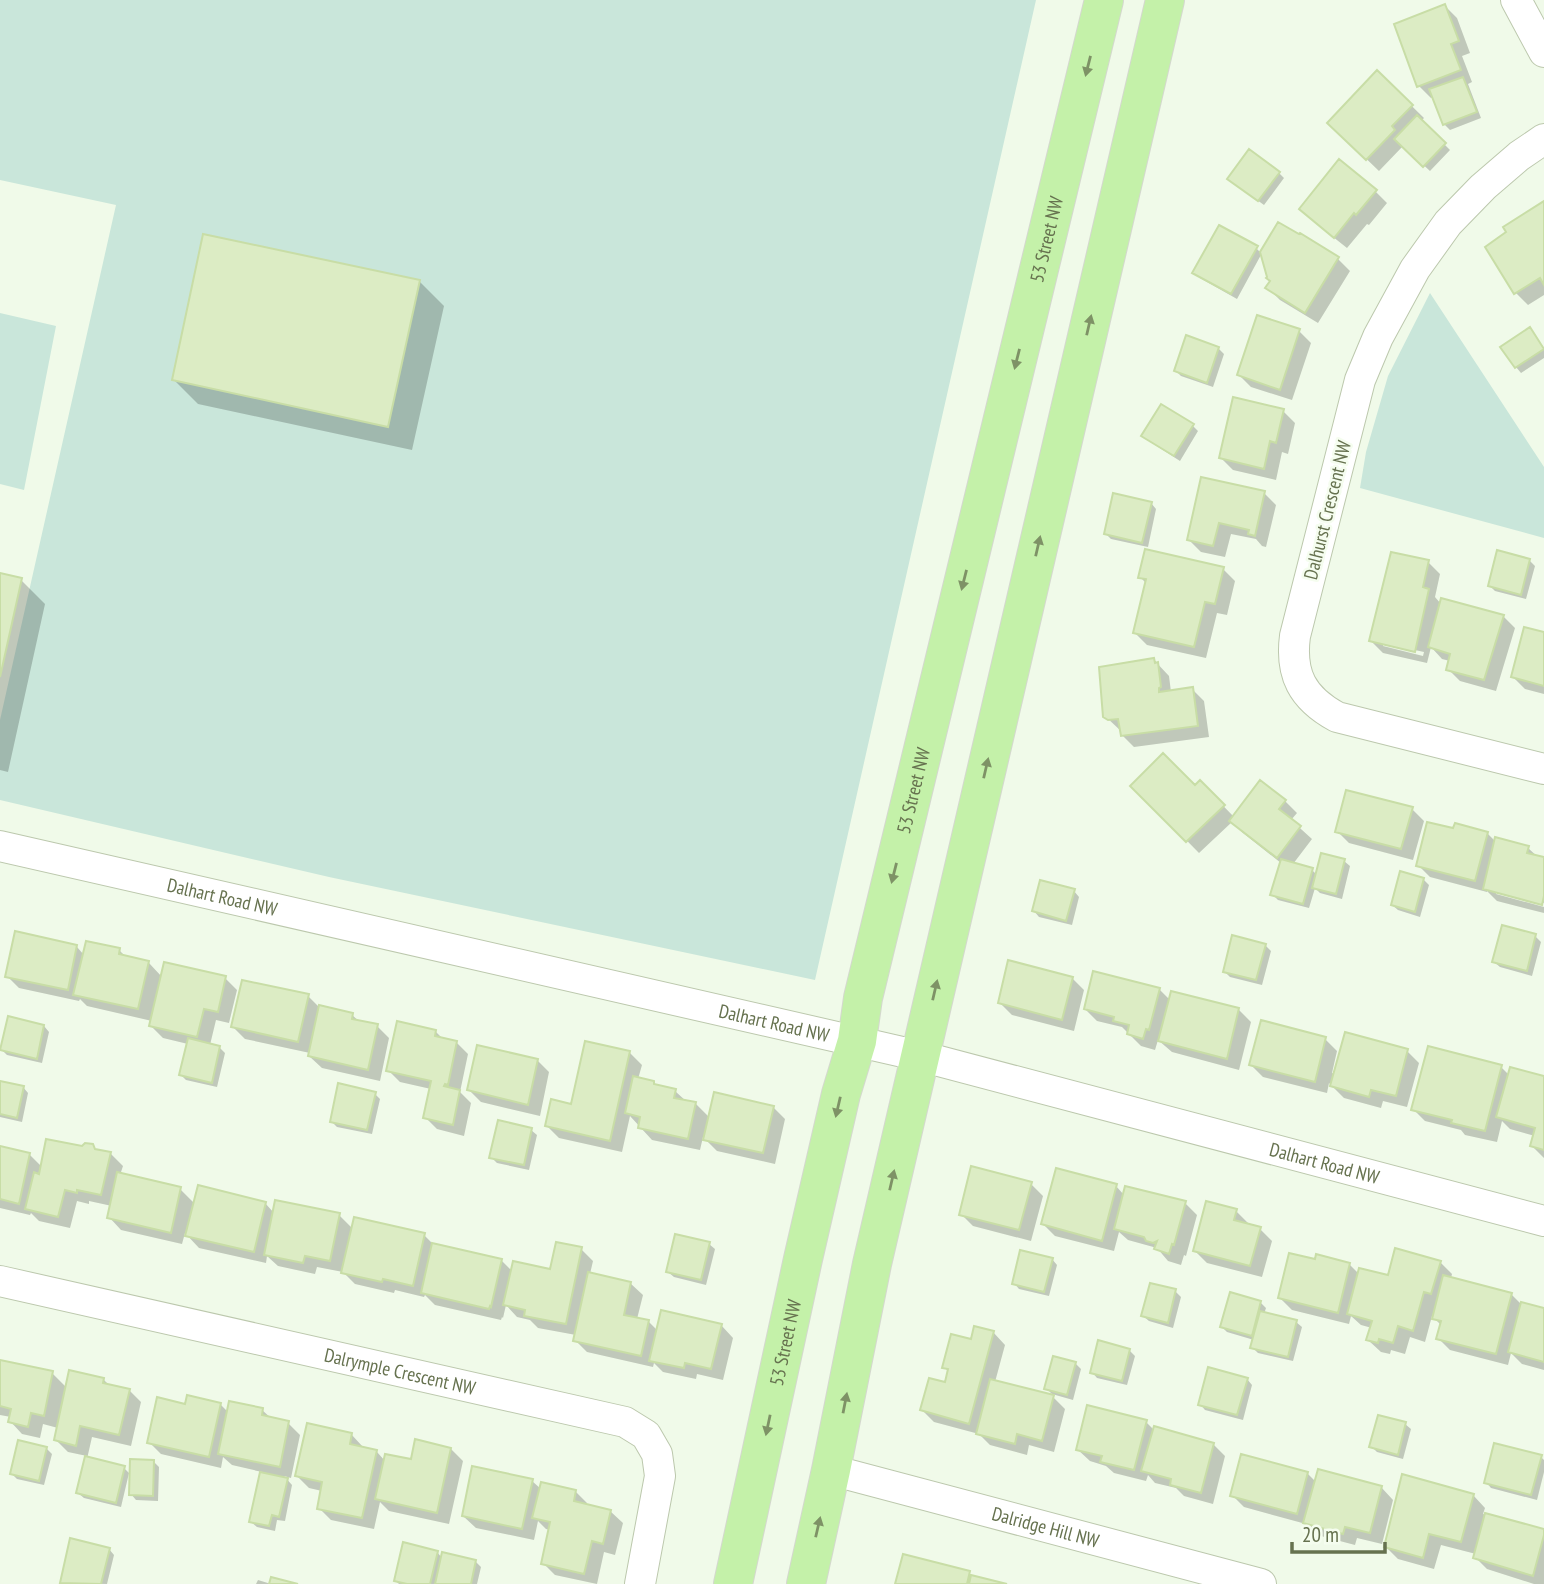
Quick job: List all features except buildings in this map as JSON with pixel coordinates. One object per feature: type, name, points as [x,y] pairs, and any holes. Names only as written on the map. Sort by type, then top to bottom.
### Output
[{"type":"main road","name":"53 Street NW","points":[[733,1584],[803,1259],[841,1094],[857,1041],[863,998],[1104,0]]},
{"type":"main road","points":[[806,1584],[872,1264],[1165,0]]},
{"type":"street","points":[[1516,0],[1544,52]]},
{"type":"street","name":"Dalhurst Crescent NW","points":[[1544,139],[1483,187],[1448,223],[1415,269],[1378,337],[1360,380],[1293,651],[1298,680],[1305,692],[1314,702],[1337,717],[1544,769]]},
{"type":"street","name":"Dalhart Road NW","points":[[0,846],[920,1056],[1544,1222]]},
{"type":"street","name":"Dalrymple Crescent NW","points":[[0,1282],[625,1422],[646,1435],[657,1454],[660,1476],[640,1584]]},
{"type":"street","name":"Dalridge Hill NW","points":[[831,1469],[1261,1584]]},
{"type":"green space","points":[[0,0],[1036,0],[815,980],[329,877],[0,800],[0,720],[116,205],[0,180]]},
{"type":"green space","points":[[1430,293],[1544,467],[1544,538],[1360,488],[1366,452],[1388,376]]},
{"type":"green space","points":[[0,313],[56,326],[24,490],[0,484]]}]
